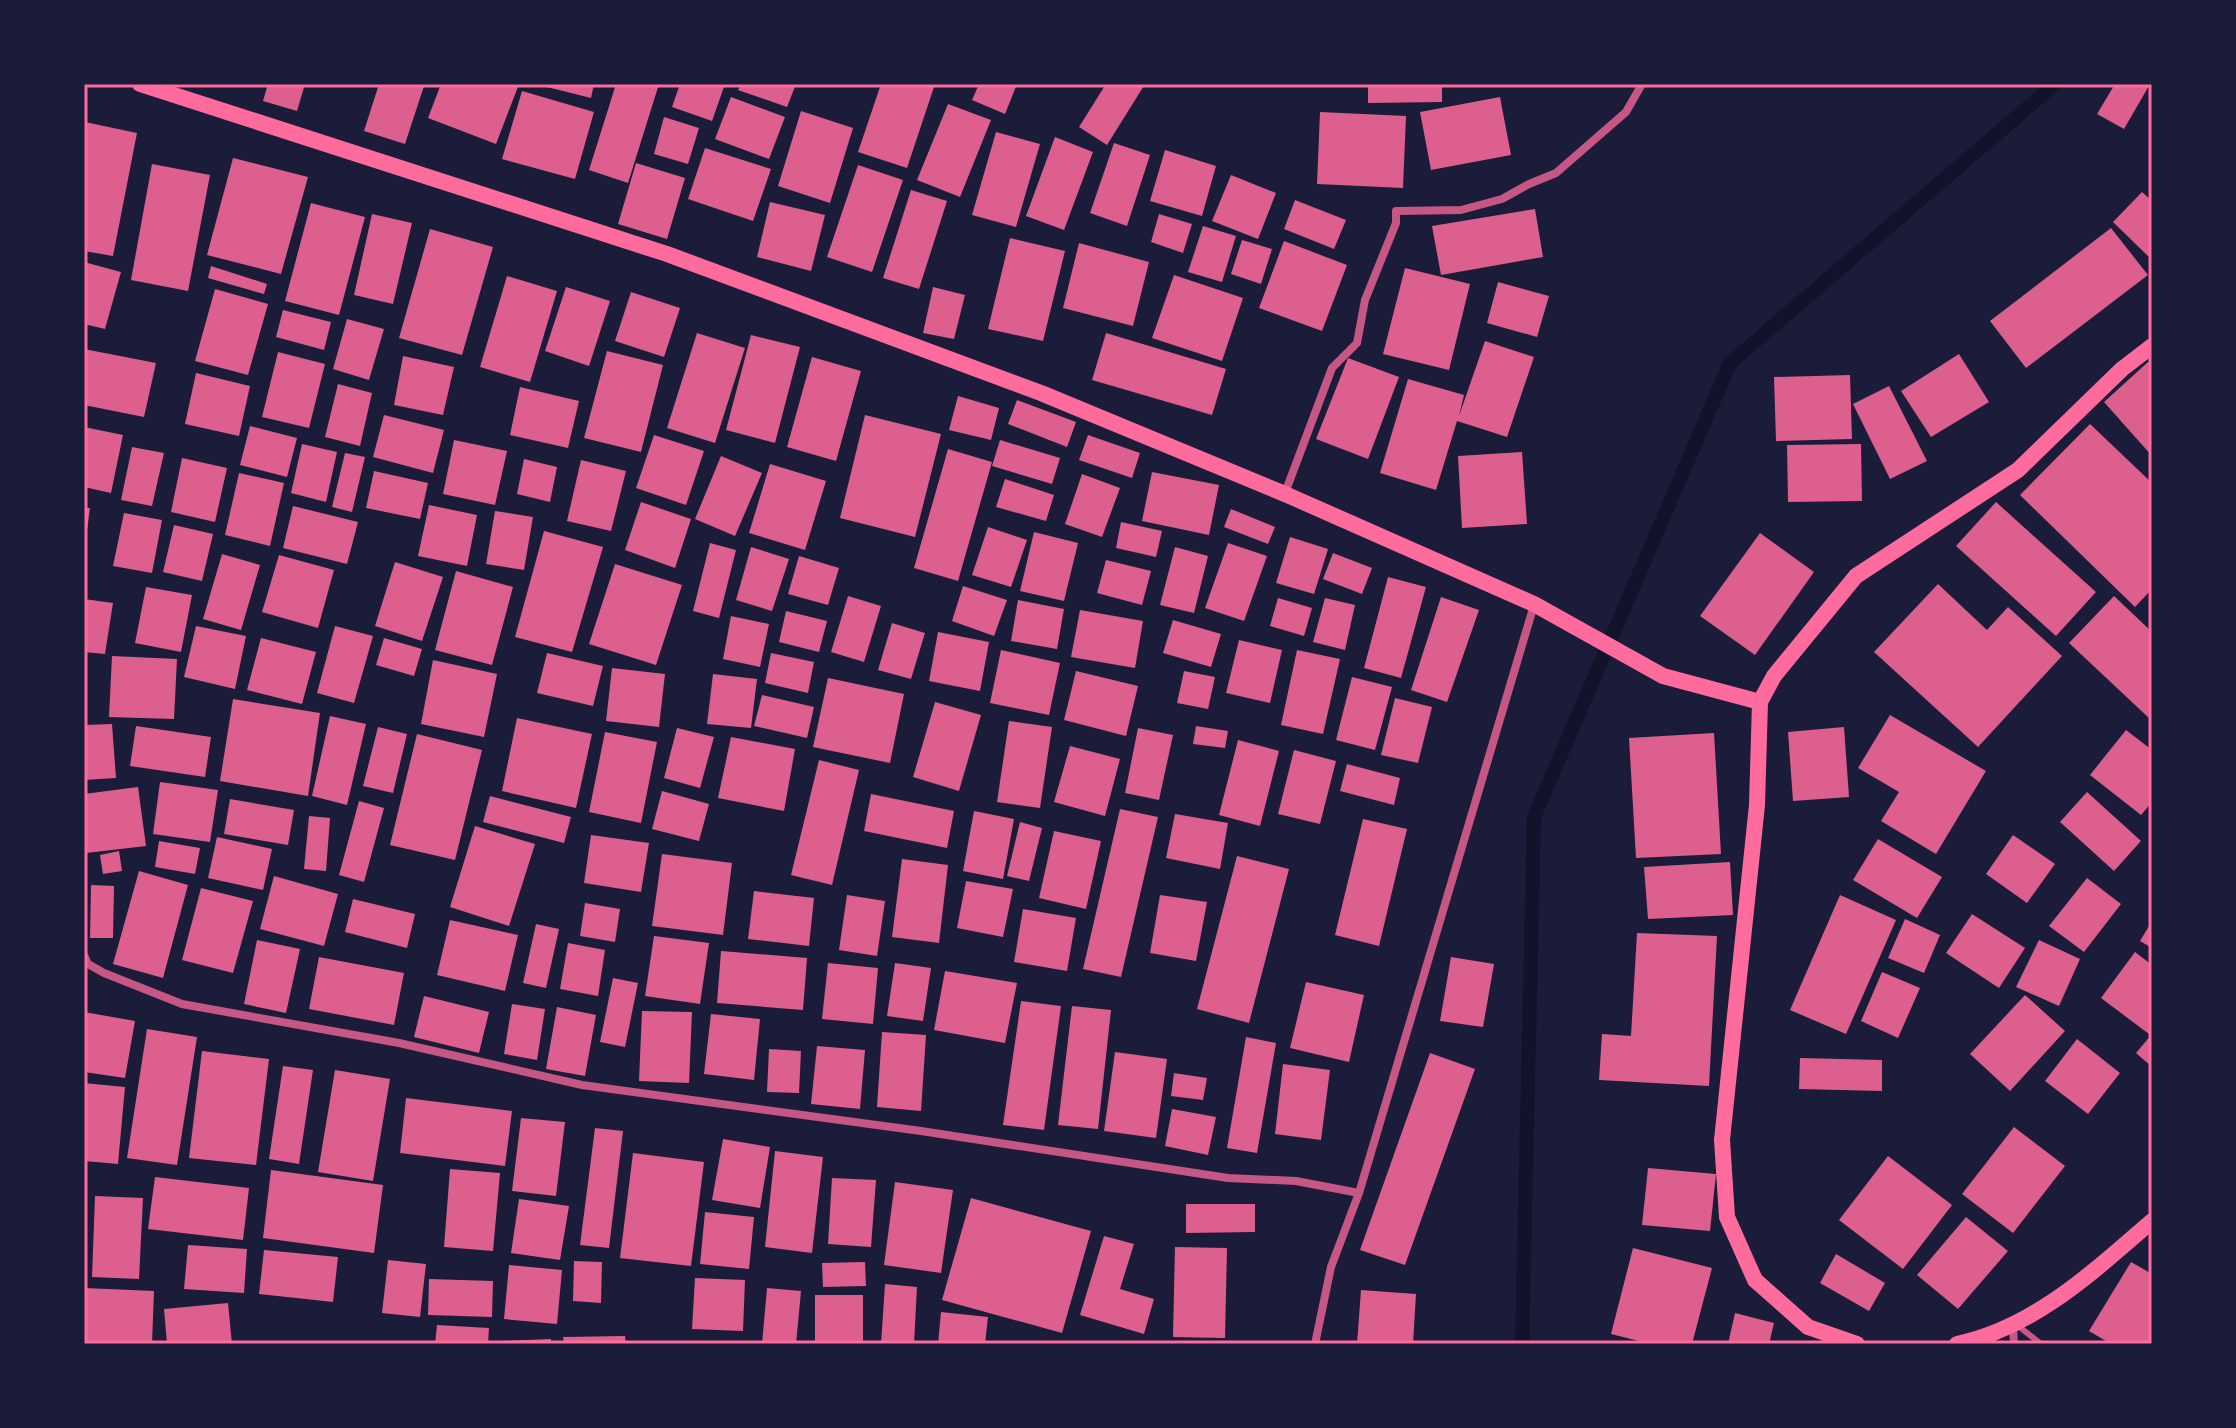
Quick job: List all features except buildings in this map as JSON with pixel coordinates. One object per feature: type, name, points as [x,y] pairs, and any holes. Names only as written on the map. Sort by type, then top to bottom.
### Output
[{"type":"main road","points":[[140,84],[667,254],[1041,393],[1285,494],[1534,604],[1663,676],[1760,702]]},
{"type":"main road","points":[[1857,1344],[1808,1327],[1755,1280],[1727,1217],[1722,1140],[1757,805],[1760,702],[1774,676],[1856,576],[2018,470],[2122,369],[2152,346]]},
{"type":"main road","points":[[1957,1344],[1983,1339],[2015,1326],[2098,1267],[2152,1221]]},
{"type":"street","points":[[1285,494],[1332,368],[1357,343],[1365,300],[1396,223],[1396,211],[1461,210],[1502,199],[1556,173],[1626,112],[1642,84]]},
{"type":"street","points":[[1315,1344],[1331,1267],[1359,1193],[1534,604]]},
{"type":"street","points":[[84,955],[88,964],[104,973],[182,1004],[399,1043],[582,1085],[921,1131],[1228,1178],[1296,1181],[1359,1193]]},
{"type":"street","points":[[2014,1344],[2015,1326]]},
{"type":"lane","points":[[2015,1326],[2041,1344]]},
{"type":"waterway","points":[[1522,1344],[1534,817],[1730,363],[2055,84]]}]
